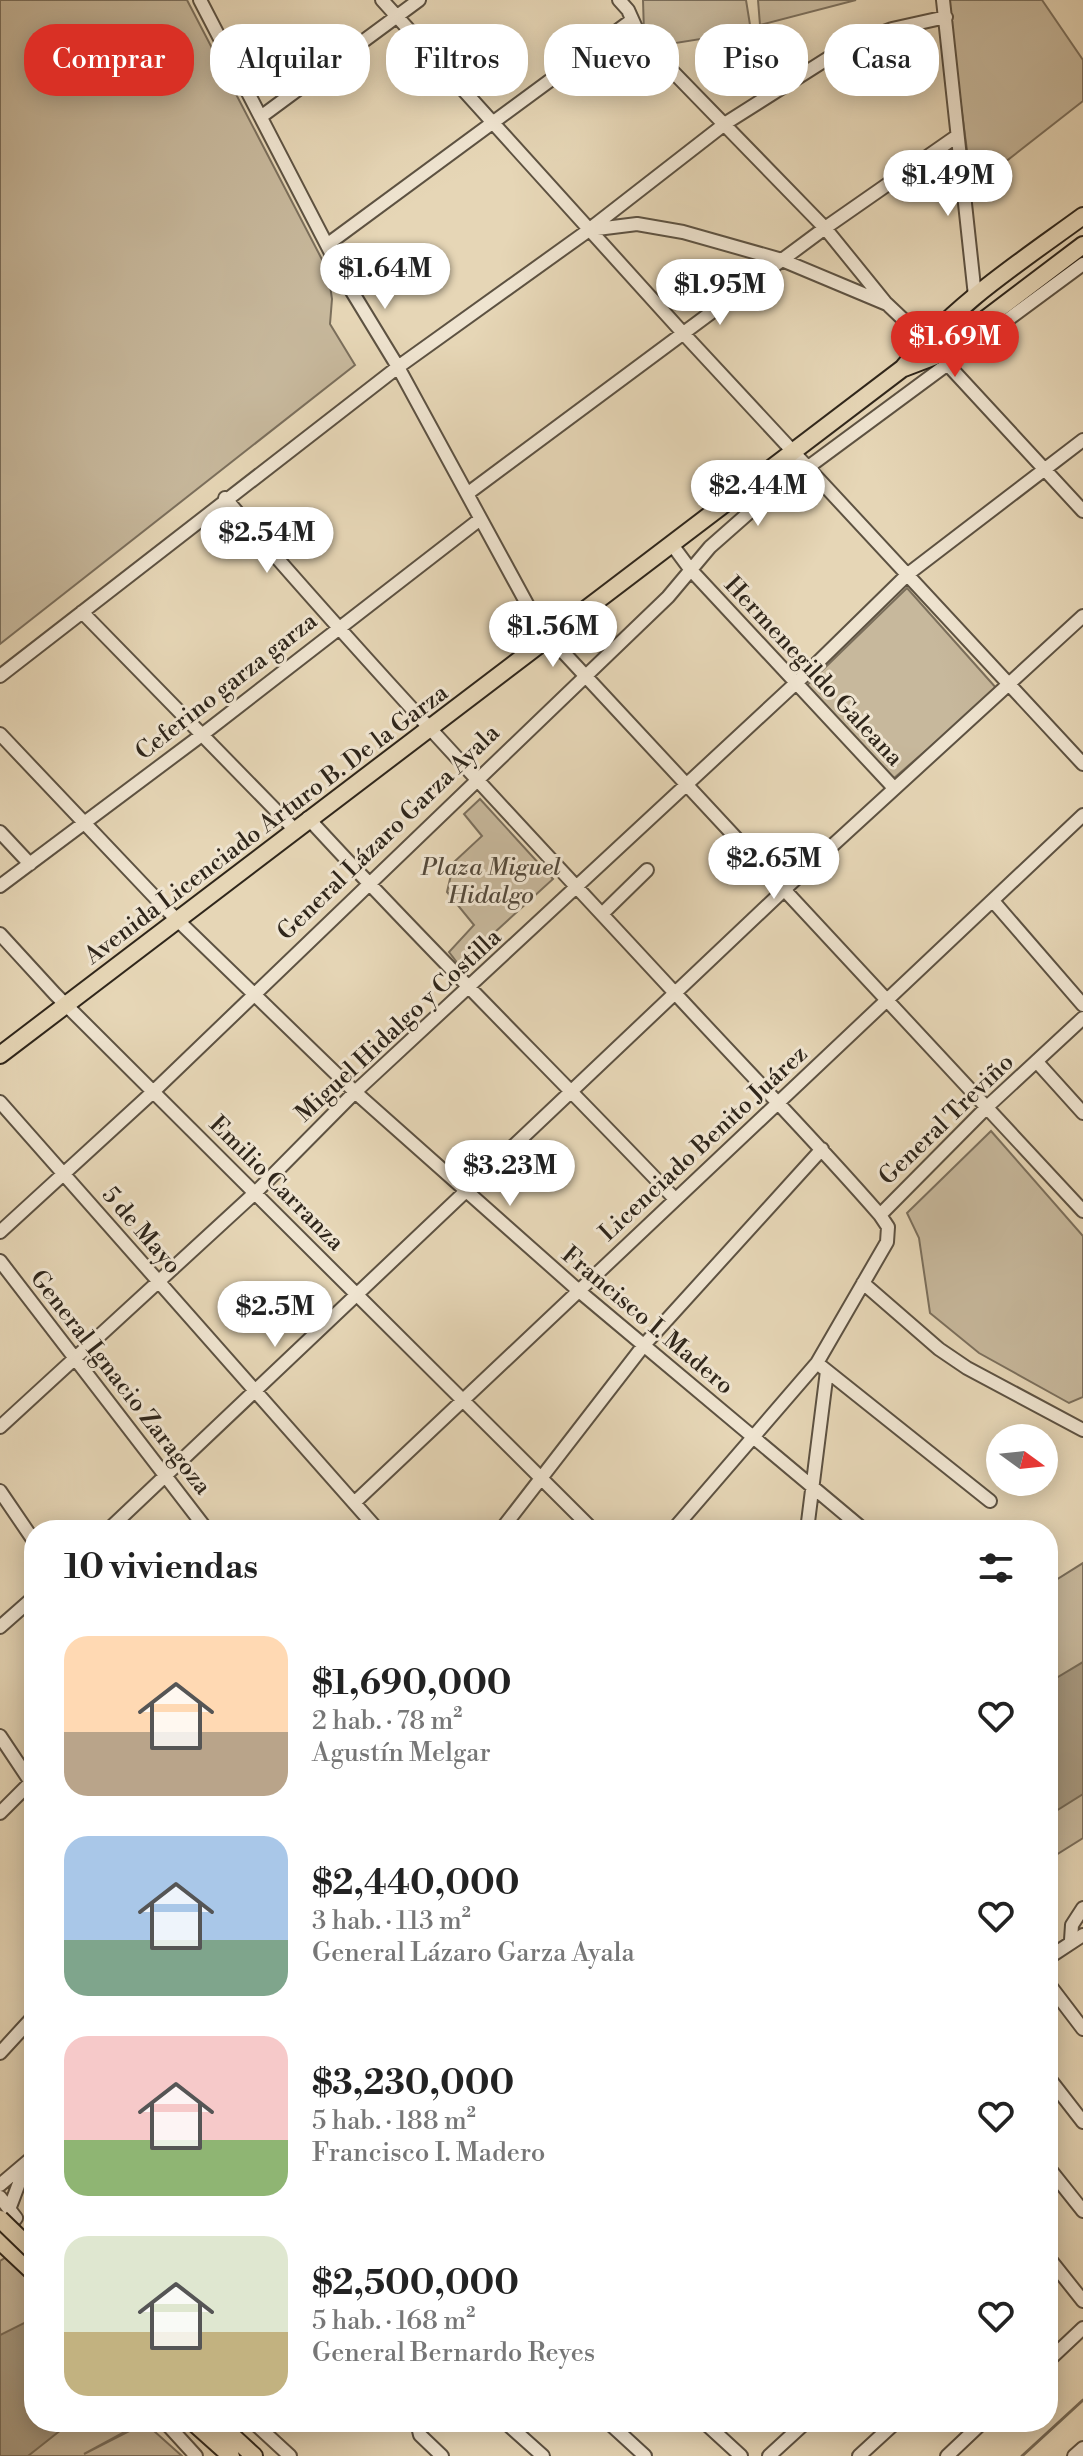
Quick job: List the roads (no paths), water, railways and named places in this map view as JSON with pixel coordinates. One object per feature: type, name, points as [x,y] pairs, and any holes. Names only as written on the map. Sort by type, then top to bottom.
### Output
[{"type":"main road","name":"Avenida Licenciado Arturo B. De la Garza","points":[[0,1055],[308,818],[673,546],[903,368],[925,340],[975,296],[1083,216]]},
{"type":"main road","name":"Avenida Licenciado Arturo B. De la Garza","points":[[903,368],[942,360],[1027,285],[1081,255]]},
{"type":"main road","points":[[1000,324],[1002,314],[1026,292],[1027,285]]},
{"type":"main road","points":[[8,2213],[24,2237]]},
{"type":"main road","points":[[0,2238],[24,2263]]},
{"type":"main road","points":[[204,2432],[231,2456]]},
{"type":"main road","points":[[228,2432],[254,2456]]},
{"type":"street","points":[[200,0],[328,244],[479,520],[549,638],[786,888],[1083,1211]]},
{"type":"street","points":[[382,0],[682,332],[1083,764]]},
{"type":"street","points":[[262,116],[419,0]]},
{"type":"street","points":[[619,0],[641,39],[825,228],[887,304],[925,340],[1083,511]]},
{"type":"street","points":[[943,0],[975,296]]},
{"type":"street","points":[[0,676],[225,498],[398,367],[589,230],[726,123],[849,45],[892,29],[946,17]]},
{"type":"street","points":[[328,244],[632,20]]},
{"type":"street","points":[[467,494],[682,332],[957,136]]},
{"type":"street","points":[[589,230],[637,224],[683,232],[782,260],[887,304]]},
{"type":"street","points":[[1060,233],[1081,255]]},
{"type":"street","name":"General Lázaro Garza Ayala","points":[[0,1232],[154,1091],[252,993],[668,597],[729,529],[942,360],[1000,324],[1081,255]]},
{"type":"street","name":"Miguel Hidalgo y Costilla","points":[[0,1427],[256,1192],[355,1092],[468,990],[908,574],[1083,440]]},
{"type":"street","points":[[225,498],[337,628],[778,1101],[880,1215]]},
{"type":"street","name":"Ceferino garza garza","points":[[0,886],[203,734],[479,520]]},
{"type":"street","name":"Hermenegildo Galeana","points":[[673,546],[690,569],[794,683],[894,788]]},
{"type":"street","points":[[82,612],[295,830]]},
{"type":"street","points":[[119,1520],[786,888],[1083,616]]},
{"type":"street","name":"Francisco I. Madero","points":[[0,734],[178,921],[355,1092],[579,1291],[851,1520]]},
{"type":"street","name":"Licenciado Benito Juárez","points":[[354,1503],[1083,815]]},
{"type":"street","points":[[308,818],[468,990],[572,1091],[674,1198]]},
{"type":"street","points":[[0,832],[30,864]]},
{"type":"street","points":[[603,913],[647,870]]},
{"type":"street","points":[[993,901],[1083,1005]]},
{"type":"street","name":"Emilio Carranza","points":[[0,934],[66,1005],[583,1520]]},
{"type":"street","name":"General Treviño","points":[[682,1520],[822,1367],[887,1242],[888,1227],[880,1215],[988,1106],[1083,1018]]},
{"type":"street","points":[[1037,1062],[1083,1113]]},
{"type":"street","name":"5 de Mayo","points":[[0,1102],[369,1520]]},
{"type":"street","points":[[509,1520],[544,1479],[644,1345],[822,1149]]},
{"type":"street","name":"General Ignacio Zaragoza","points":[[0,1261],[199,1520]]},
{"type":"street","points":[[863,1283],[930,1342],[967,1368],[1083,1430]]},
{"type":"street","points":[[808,1520],[822,1367]]},
{"type":"street","points":[[822,1367],[990,1501]]},
{"type":"street","points":[[0,1491],[24,1526]]},
{"type":"street","points":[[0,1627],[24,1606]]},
{"type":"street","points":[[0,1736],[24,1770]]},
{"type":"street","points":[[0,1813],[24,1791]]},
{"type":"street","points":[[1058,1951],[1077,1938],[1072,1925],[1083,1908]]},
{"type":"street","points":[[1058,1996],[1083,2029]]},
{"type":"street","points":[[0,2053],[24,2027]]},
{"type":"street","points":[[1058,2090],[1083,2122]]},
{"type":"street","points":[[0,2185],[24,2164]]},
{"type":"street","points":[[8,2213],[24,2174]]},
{"type":"street","points":[[1058,2180],[1083,2211]]},
{"type":"street","points":[[0,2197],[15,2220],[0,2238]]},
{"type":"street","points":[[1058,2270],[1083,2301]]},
{"type":"street","points":[[1059,2352],[1083,2328]]},
{"type":"street","points":[[174,2432],[196,2456]]},
{"type":"street","points":[[264,2432],[290,2456]]},
{"type":"street","points":[[419,2432],[442,2456]]},
{"type":"street","points":[[516,2432],[543,2456]]},
{"type":"street","points":[[619,2432],[645,2456]]},
{"type":"street","points":[[715,2432],[741,2456]]},
{"type":"street","points":[[769,2456],[793,2432]]},
{"type":"street","points":[[859,2456],[885,2432]]},
{"type":"street","points":[[947,2456],[972,2432]]},
{"type":"street","points":[[1074,2456],[1083,2448]]},
{"type":"waterway","points":[[1058,2423],[1083,2400]]},
{"type":"waterway","points":[[1022,2456],[1048,2432]]},
{"type":"park label","name":"Plaza Miguel Hidalgo","points":[[491,881]]}]
